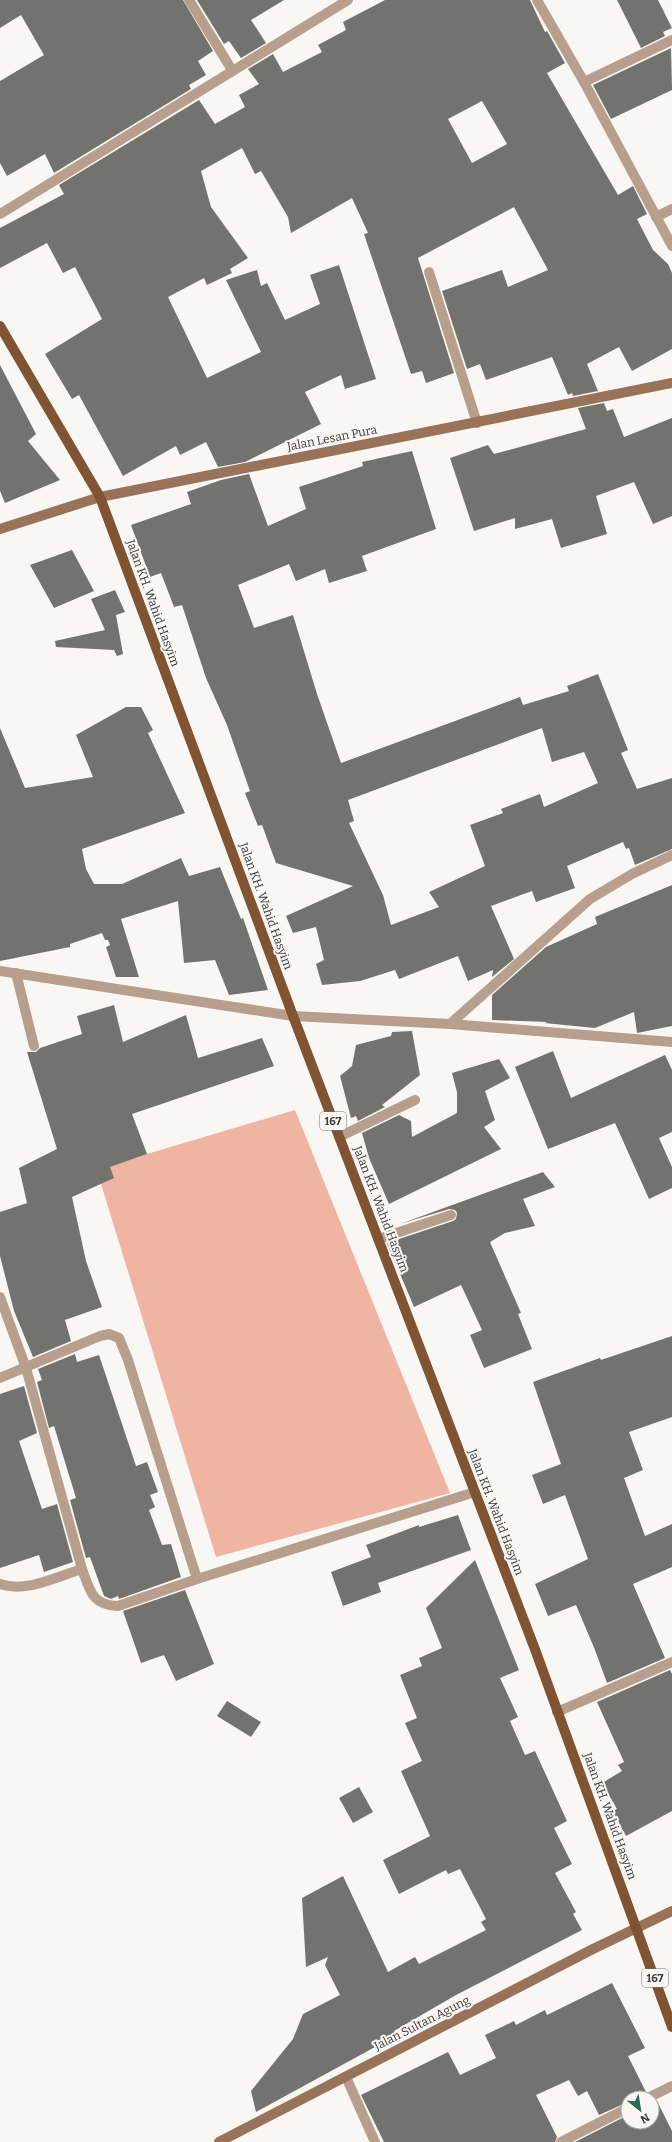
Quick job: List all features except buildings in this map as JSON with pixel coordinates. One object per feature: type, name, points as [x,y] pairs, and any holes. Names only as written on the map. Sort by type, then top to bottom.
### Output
[{"type":"main road","name":"Jalan KH. Wahid Hasyim","points":[[0,326],[100,497],[293,1016],[475,1492],[638,1929],[672,2027]]},
{"type":"street","points":[[189,0],[232,70]]},
{"type":"street","points":[[0,214],[348,0]]},
{"type":"street","points":[[538,0],[672,246]]},
{"type":"street","points":[[584,82],[672,40]]},
{"type":"street","points":[[656,217],[672,209]]},
{"type":"street","points":[[429,272],[477,423]]},
{"type":"street","name":"Jalan Lesan Pura","points":[[0,529],[100,497],[672,383]]},
{"type":"street","points":[[450,1024],[590,899],[620,881],[672,855]]},
{"type":"street","points":[[0,970],[293,1016],[450,1024],[672,1042]]},
{"type":"street","points":[[16,973],[34,1046]]},
{"type":"street","points":[[339,1137],[415,1100]]},
{"type":"street","points":[[378,1239],[450,1215]]},
{"type":"street","points":[[0,1297],[26,1368],[89,1590],[96,1600],[107,1605],[118,1606],[198,1579],[475,1492]]},
{"type":"street","points":[[0,1378],[100,1336],[109,1334],[119,1338],[128,1360],[198,1579]]},
{"type":"street","points":[[0,1584],[11,1588],[24,1587],[82,1569]]},
{"type":"street","points":[[557,1712],[672,1662]]},
{"type":"street","name":"Jalan Sultan Agung","points":[[219,2142],[593,1949],[638,1929],[672,1911]]},
{"type":"street","points":[[346,2077],[375,2142]]},
{"type":"street","points":[[660,2092],[672,2086]]},
{"type":"street","points":[[561,2142],[620,2112]]},
{"type":"shaded area","points":[[295,1110],[450,1493],[216,1557],[97,1171],[147,1154]]}]
